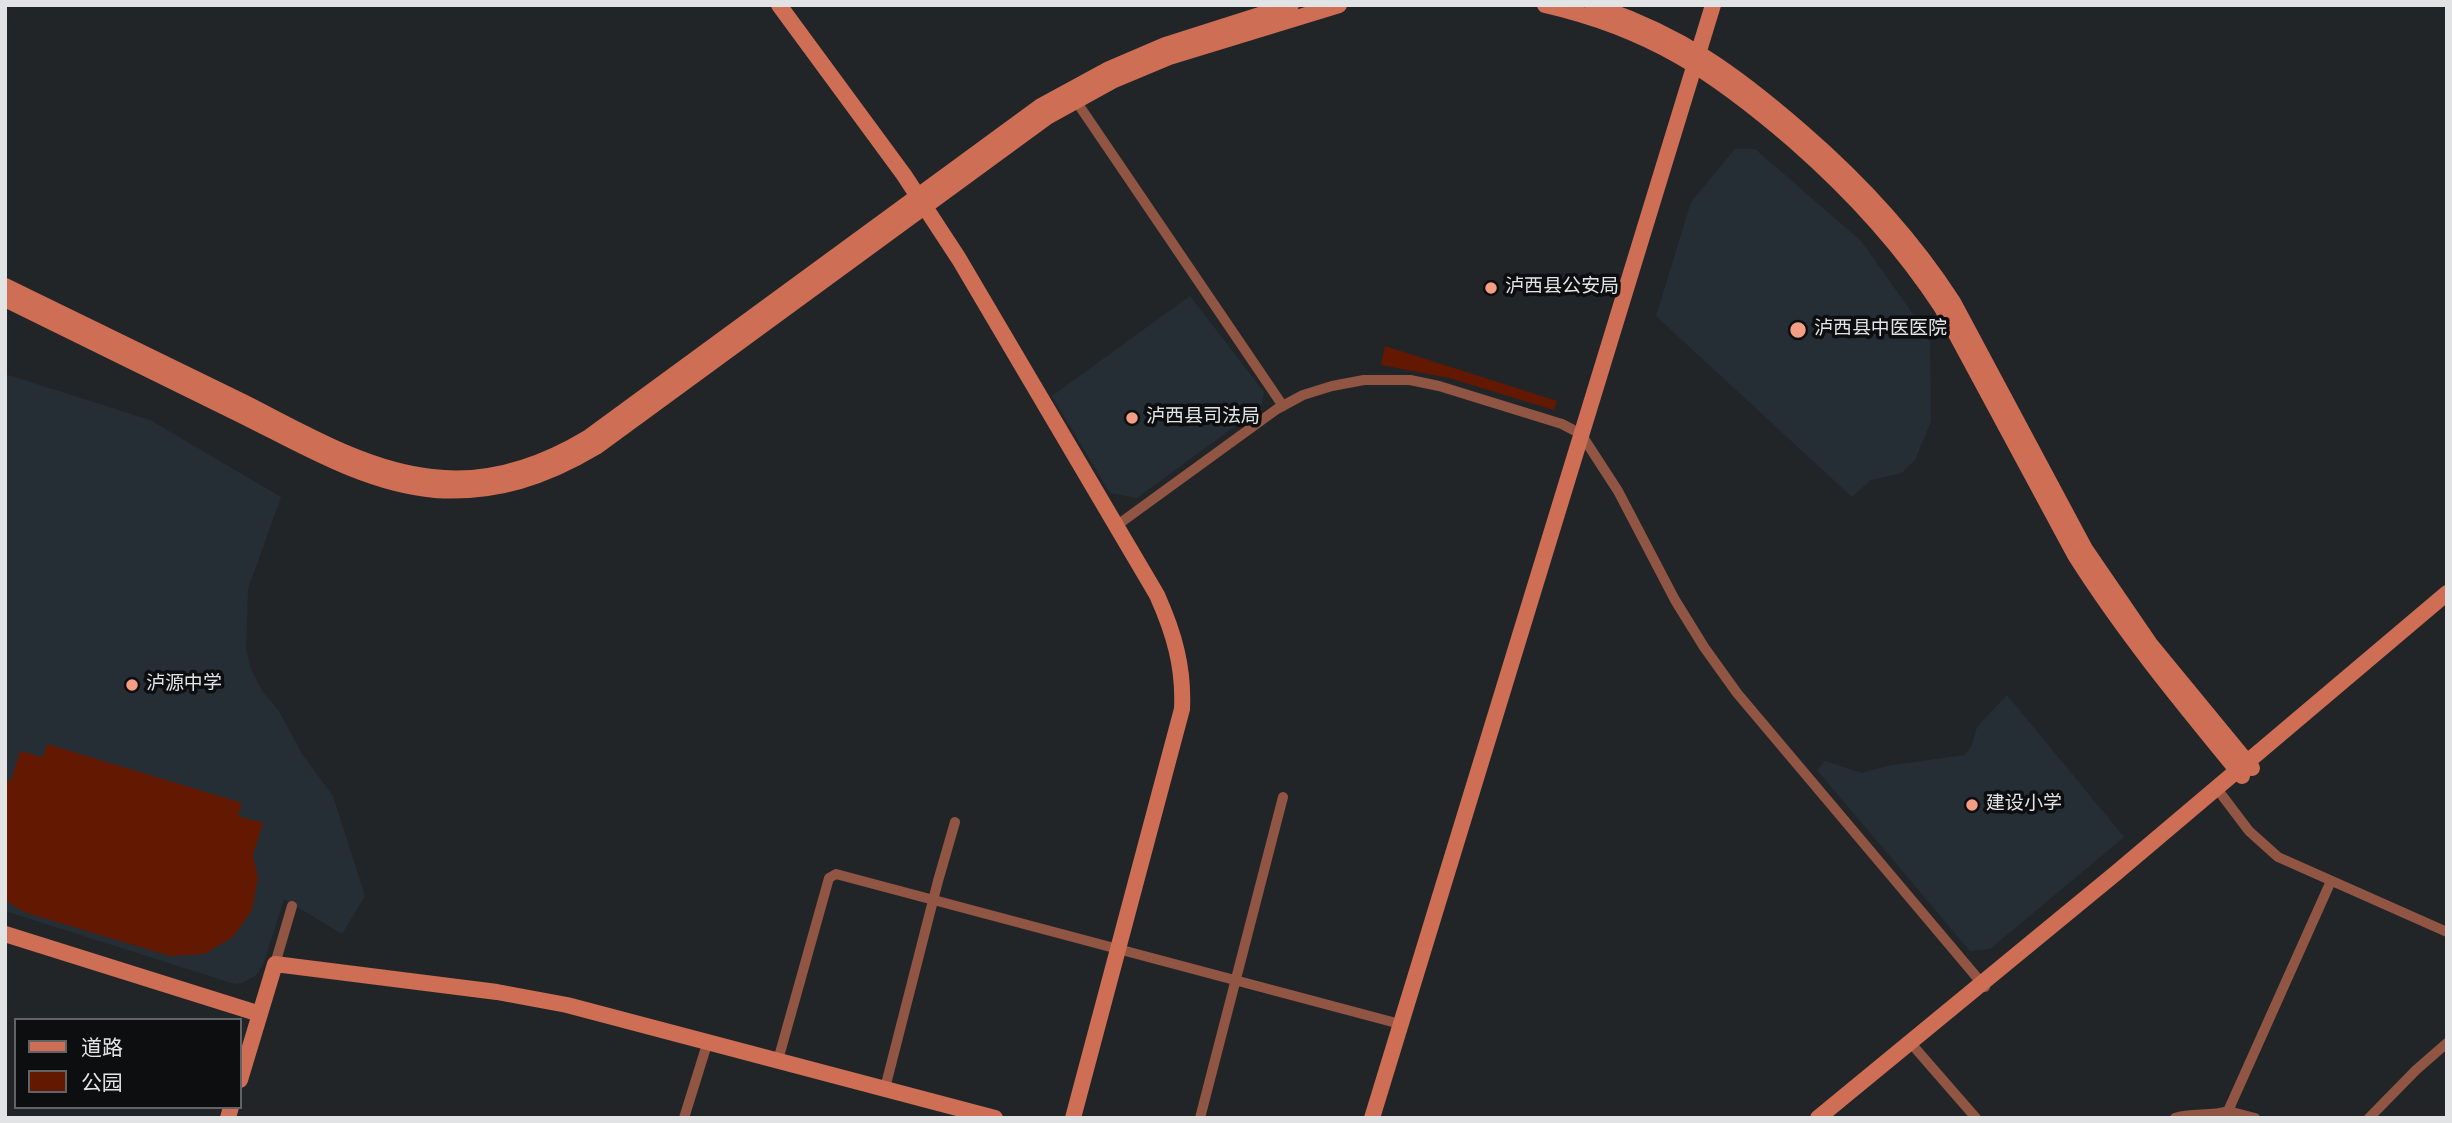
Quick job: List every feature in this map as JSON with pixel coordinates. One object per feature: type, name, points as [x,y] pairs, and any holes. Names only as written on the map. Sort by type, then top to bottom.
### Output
[{"type":"main road","points":[[779,5],[922,202],[960,259],[1157,595],[1169,621],[1181,663],[1182,709],[1073,1118]]},
{"type":"main road","points":[[5,286],[376,465],[434,477],[489,477],[507,474],[543,462],[589,437],[1047,117],[1109,69],[1164,45],[1291,5]]},
{"type":"main road","points":[[1072,96],[1169,57],[1339,5]]},
{"type":"main road","points":[[1545,5],[1611,24],[1701,61]]},
{"type":"main road","points":[[1593,5],[1640,23],[1701,61],[1815,160],[1869,213],[1912,263],[1953,326],[2089,577],[2154,669],[2245,769]]},
{"type":"main road","points":[[1382,1118],[1701,61],[1713,5]]},
{"type":"main road","points":[[1701,61],[1724,5]]},
{"type":"main road","points":[[5,299],[363,472],[392,482],[433,489],[491,489],[547,473],[596,447],[922,202]]},
{"type":"main road","points":[[1371,1118],[1585,439]]},
{"type":"main road","points":[[1818,1118],[2221,794],[2245,769],[2447,593]]},
{"type":"main road","points":[[1829,1118],[2447,603]]},
{"type":"main road","points":[[5,934],[260,1014]]},
{"type":"main road","points":[[242,1073],[274,968],[535,1007],[595,1019],[778,1060],[995,1118]]},
{"type":"main road","points":[[707,1045],[964,1118]]},
{"type":"street","points":[[1072,96],[1283,406]]},
{"type":"street","points":[[1116,526],[1283,406],[1316,390],[1348,382],[1410,380],[1439,386],[1550,420],[1585,439],[1618,491],[1675,600],[1737,693],[1985,986]]},
{"type":"street","points":[[2221,794],[2249,831],[2278,858],[2447,932]]},
{"type":"street","points":[[1200,1118],[1283,797]]},
{"type":"street","points":[[885,1088],[955,822]]},
{"type":"street","points":[[778,1060],[829,878],[840,874],[1400,1024]]},
{"type":"street","points":[[2228,1111],[2331,881]]},
{"type":"street","points":[[274,968],[292,906]]},
{"type":"street","points":[[2369,1118],[2447,1043]]},
{"type":"street","points":[[684,1118],[707,1045]]},
{"type":"street","points":[[1915,1048],[1976,1118]]},
{"type":"street","points":[[2179,1117],[2216,1115],[2228,1111],[2255,1118]]},
{"type":"shaded area","name":"泸西县中医医院","points":[[1735,149],[1755,149],[1861,241],[1930,338],[1931,421],[1915,460],[1902,473],[1871,480],[1852,497],[1656,316],[1691,202]]},
{"type":"shaded area","name":"泸西县司法局","points":[[1190,296],[1264,392],[1261,407],[1137,498],[1110,493],[1052,396]]},
{"type":"shaded area","name":"泸源中学","points":[[5,374],[150,420],[281,497],[248,589],[246,649],[251,669],[262,691],[279,711],[302,754],[333,796],[365,896],[342,934],[284,899],[263,965],[255,976],[235,984],[5,911]]},
{"type":"shaded area","name":"建设小学","points":[[2007,695],[2124,837],[1990,949],[1970,951],[1817,770],[1825,761],[1862,773],[1886,766],[1965,755],[1972,745],[1977,727]]},
{"type":"green space","points":[[1385,346],[1557,401],[1554,410],[1449,378],[1381,365]]},
{"type":"green space","points":[[47,744],[242,803],[238,816],[263,823],[253,855],[258,878],[252,910],[233,937],[204,954],[170,956],[24,912],[5,900],[5,784],[12,778],[20,751],[43,757]]},
{"type":"place","name":"泸西县公安局","points":[[1491,288]]},
{"type":"place","name":"泸西县中医医院","points":[[1798,330]]},
{"type":"place","name":"泸西县司法局","points":[[1132,418]]},
{"type":"place","name":"泸源中学","points":[[132,685]]},
{"type":"place","name":"建设小学","points":[[1972,805]]}]
